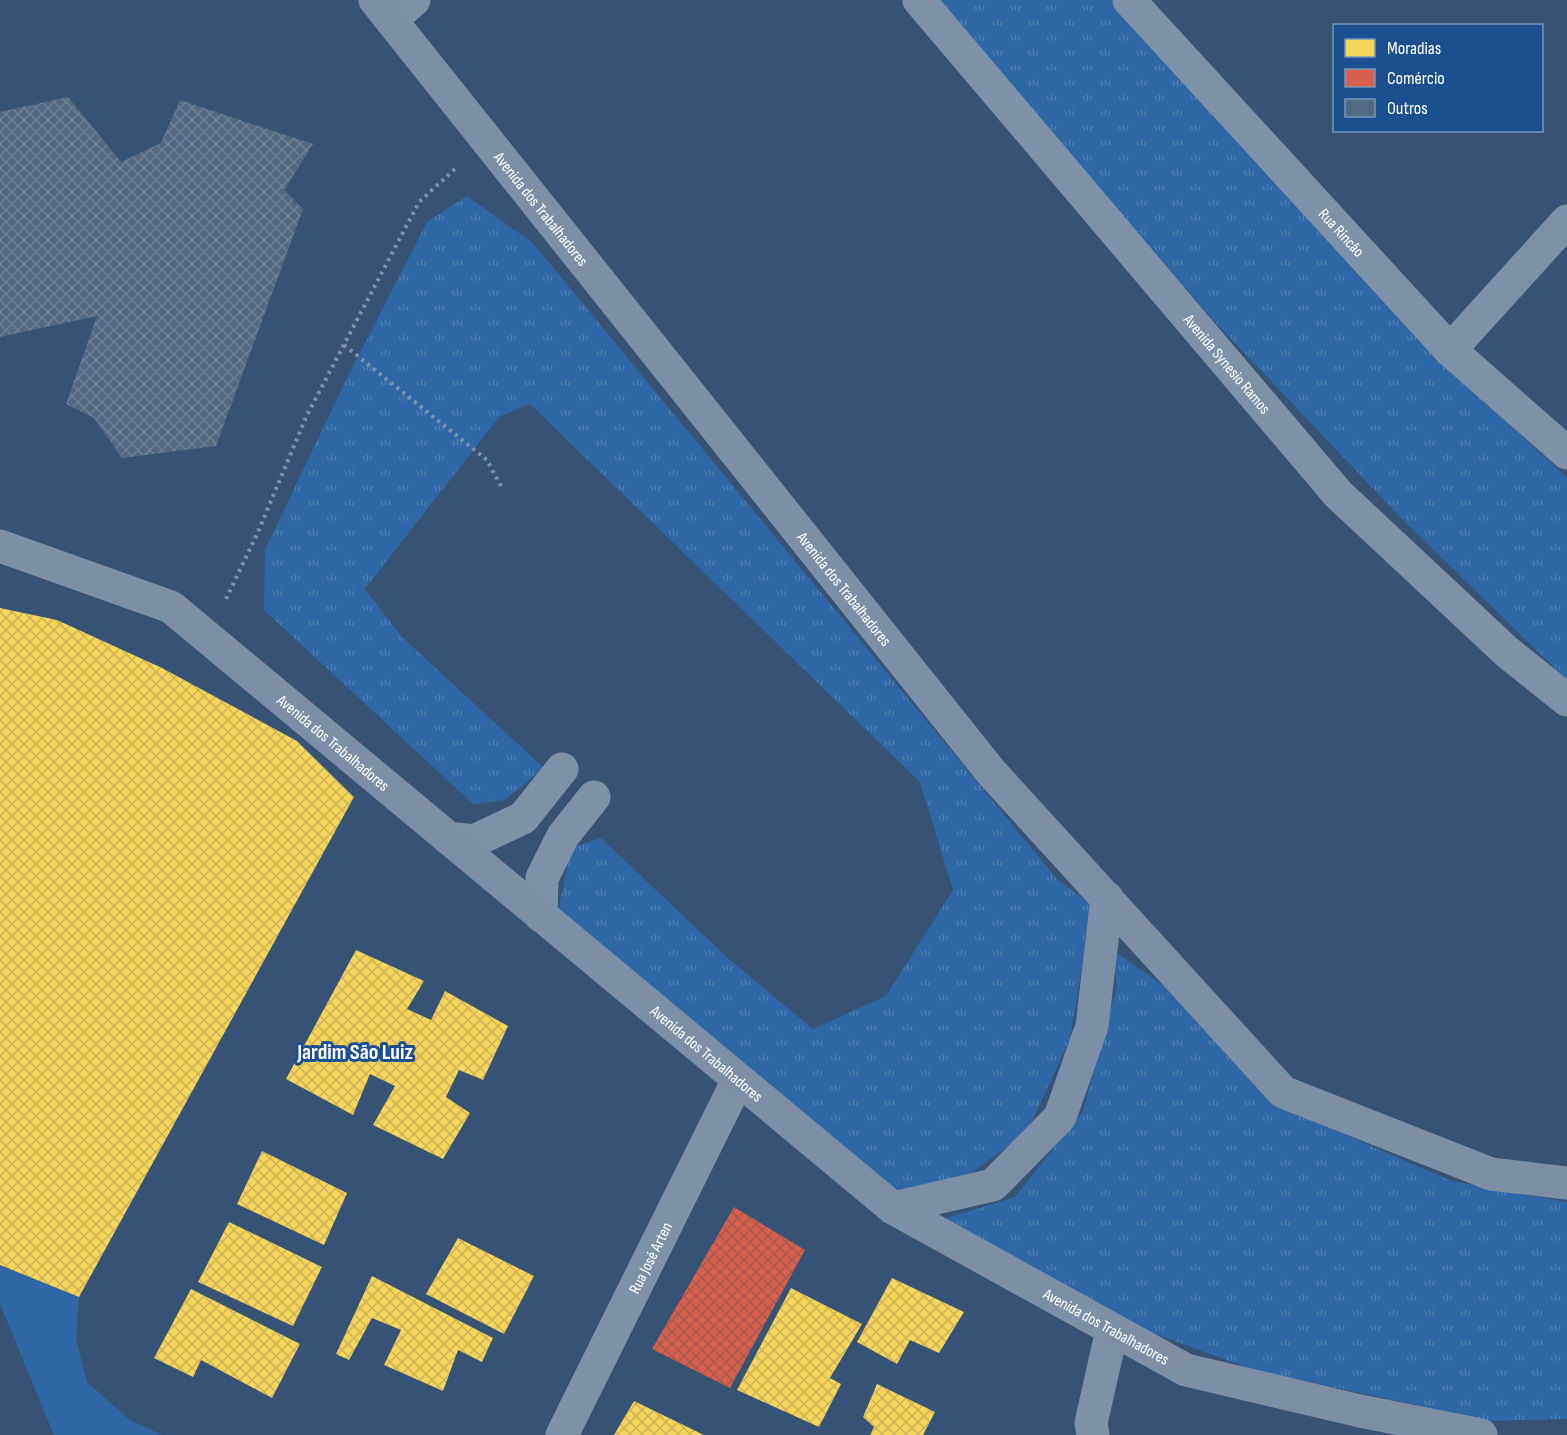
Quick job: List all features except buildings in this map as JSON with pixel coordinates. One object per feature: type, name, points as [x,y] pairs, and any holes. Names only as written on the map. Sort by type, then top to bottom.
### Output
[{"type":"main road","name":"Avenida dos Trabalhadores","points":[[393,7],[487,141],[991,772],[1283,1092],[1491,1174],[1567,1183]]},
{"type":"main road","name":"Avenida dos Trabalhadores","points":[[0,546],[171,607],[892,1208],[1186,1370],[1360,1411],[1481,1435]]},
{"type":"main road","points":[[892,1208],[993,1185],[1060,1117],[1092,1026],[1107,898]]},
{"type":"street","name":"Avenida Synesio Ramos","points":[[919,0],[1338,494],[1507,652],[1567,700]]},
{"type":"street","name":"Rua Rincão","points":[[1147,7],[1450,350],[1567,453]]},
{"type":"street","points":[[1450,350],[1567,221]]},
{"type":"street","points":[[448,838],[474,841],[523,818],[562,769]]},
{"type":"street","points":[[541,916],[542,878],[563,836],[594,797]]},
{"type":"street","name":"Rua José Arten","points":[[562,1435],[738,1080]]},
{"type":"street","points":[[1093,1435],[1091,1423],[1112,1330]]},
{"type":"path","points":[[207,637],[258,532],[307,415],[418,202],[487,141]]},
{"type":"path","points":[[344,345],[487,460],[502,488]]},
{"type":"green space","points":[[936,0],[1112,0],[1253,160],[1516,431],[1567,477],[1567,680],[1400,517],[1216,323]]},
{"type":"green space","points":[[467,196],[533,243],[1057,879],[1092,905],[1070,1039],[1027,1132],[970,1174],[900,1196],[558,912],[571,848],[601,838],[729,959],[813,1029],[886,996],[953,890],[920,782],[530,404],[499,417],[365,589],[402,637],[544,768],[505,800],[473,804],[264,610],[265,550],[346,380],[427,222]]},
{"type":"green space","points":[[1113,950],[1164,986],[1274,1104],[1452,1181],[1567,1202],[1567,1419],[1491,1421],[1254,1370],[1147,1331],[940,1220],[1015,1197],[1083,1111],[1117,986]]},
{"type":"green space","points":[[0,1265],[79,1297],[76,1338],[87,1382],[130,1420],[162,1435],[54,1435],[0,1304]]},
{"type":"district","name":"Jardim São Luiz","points":[[355,1051]]}]
